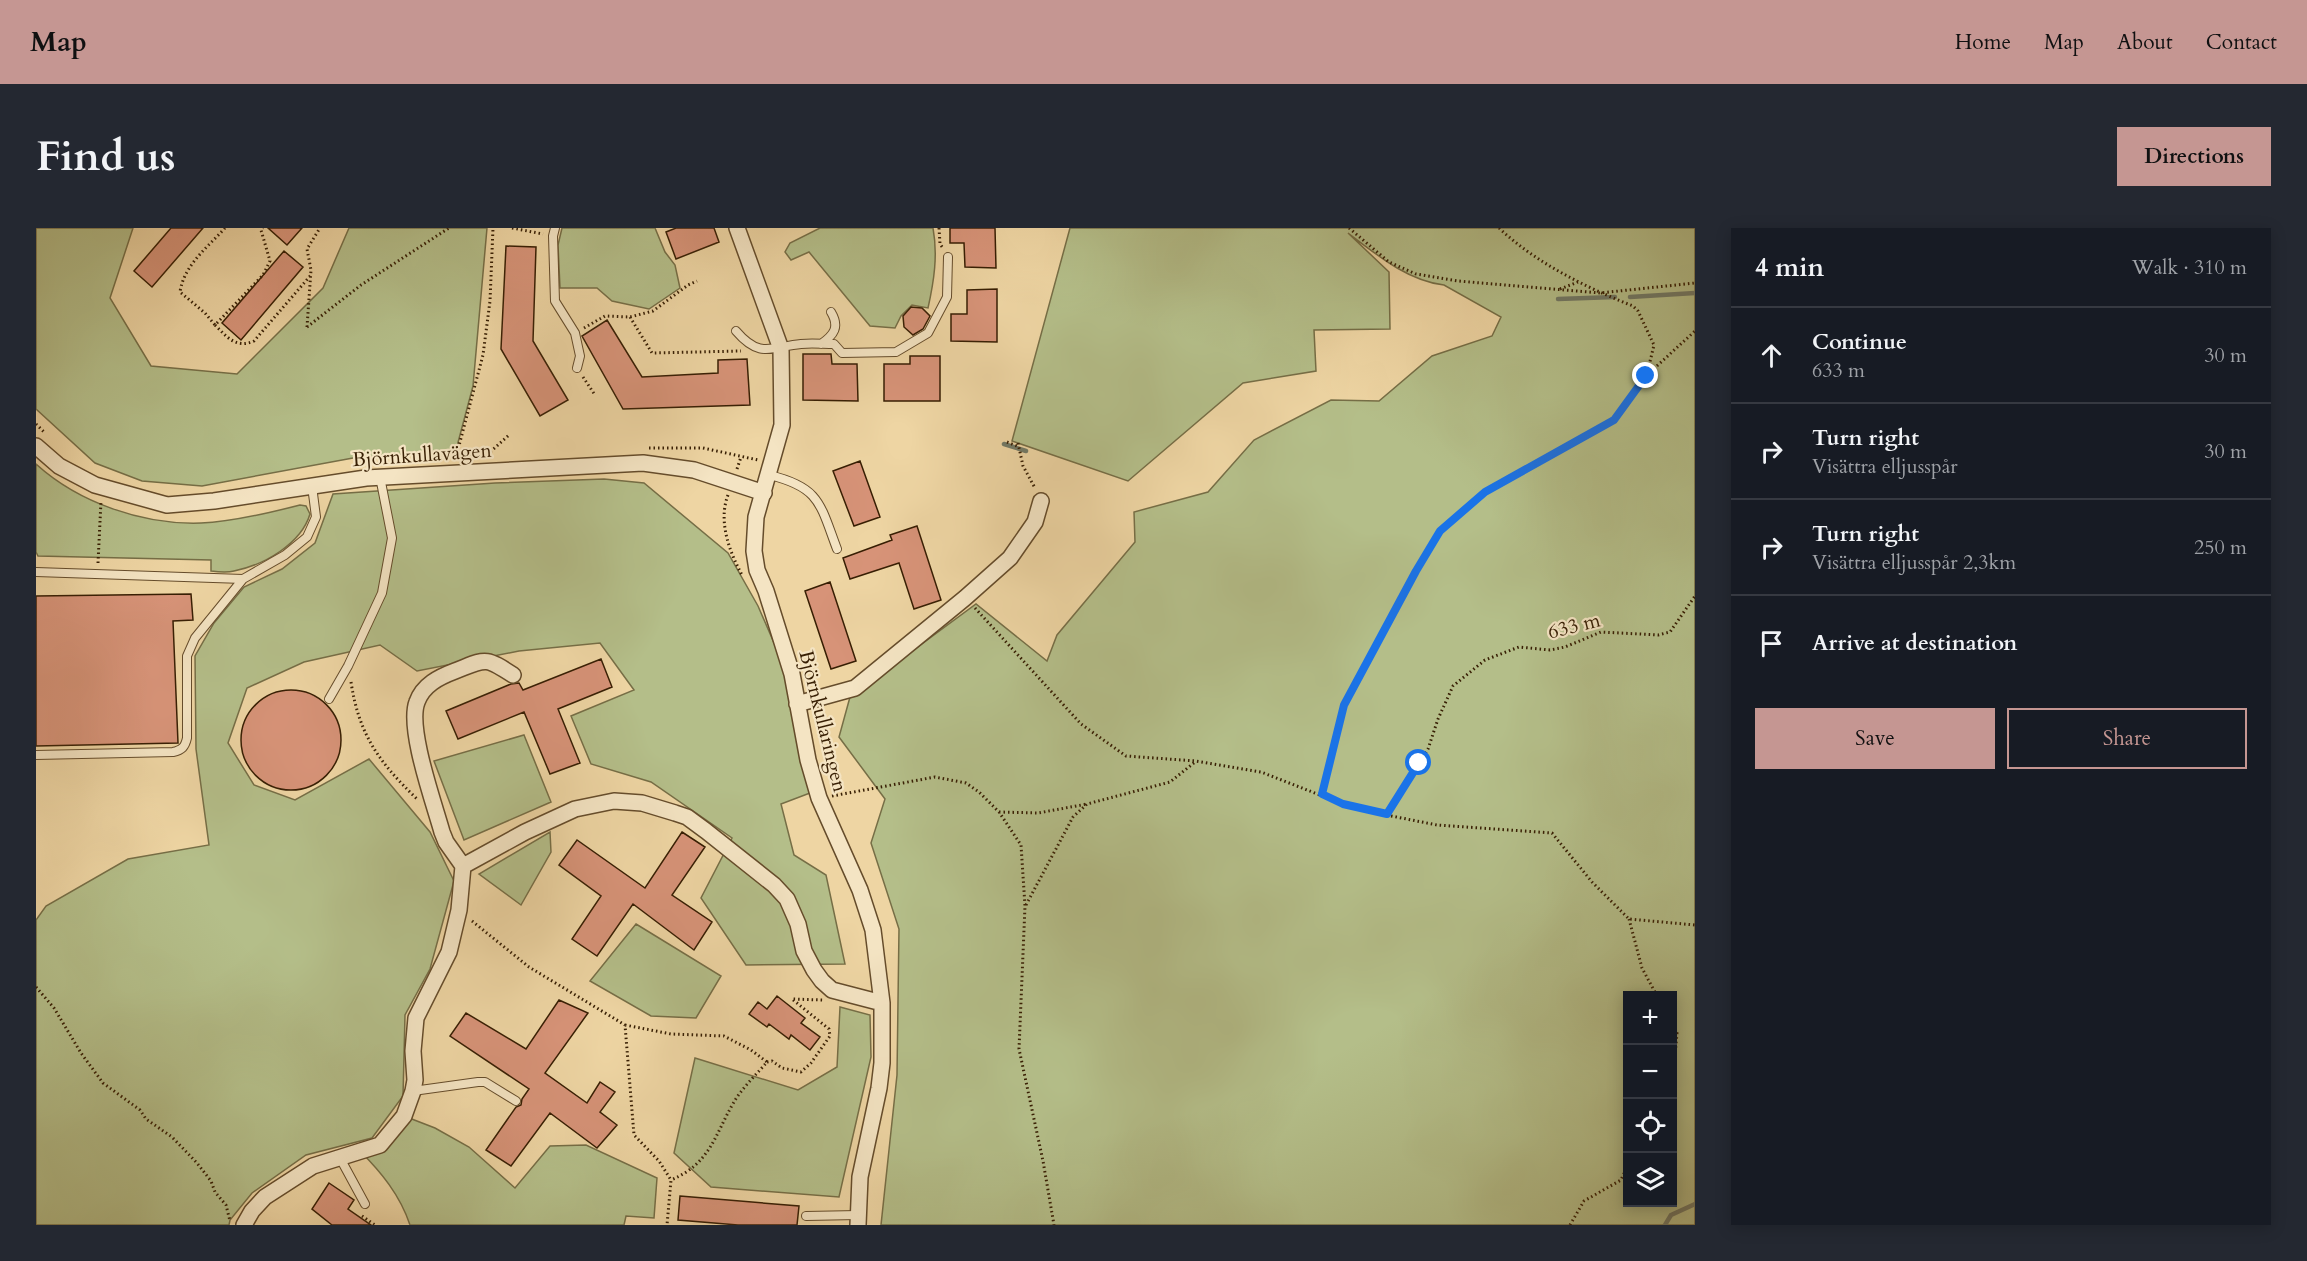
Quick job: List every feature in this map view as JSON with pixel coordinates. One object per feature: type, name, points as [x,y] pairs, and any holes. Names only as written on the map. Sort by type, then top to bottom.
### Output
[{"type":"street","points":[[737,228],[781,349],[782,425],[764,493]]},
{"type":"street","name":"Björnkullavägen","points":[[36,446],[59,466],[95,485],[167,506],[380,477],[643,463],[694,470],[764,493]]},
{"type":"street","name":"Björnkullaringen","points":[[764,493],[756,517],[754,551],[757,570],[766,591],[792,674],[808,760],[819,798],[860,890],[873,930],[882,1003],[882,1063],[860,1177],[858,1220]]},
{"type":"street","points":[[797,704],[855,688],[965,598],[1010,558],[1035,522],[1041,501]]},
{"type":"street","points":[[244,1225],[252,1211],[265,1197],[313,1166],[380,1145],[404,1116],[415,1080],[413,1051],[416,1018],[449,952],[459,910],[463,866],[446,842],[436,811],[419,748],[414,714],[423,692],[435,680],[481,661],[491,661],[513,675]]},
{"type":"street","points":[[463,866],[525,832],[575,809],[614,801],[642,803],[675,813],[687,817],[713,836],[787,899],[798,924],[804,951],[814,970],[832,990],[882,1003]]},
{"type":"lane","points":[[554,232],[555,301],[575,333],[580,356],[577,368]]},
{"type":"lane","points":[[736,331],[752,345],[764,350],[781,349],[800,344],[834,344],[842,352],[896,352],[928,333],[947,297],[948,257]]},
{"type":"lane","points":[[821,344],[834,333],[837,326],[831,312]]},
{"type":"lane","points":[[769,475],[790,480],[808,489],[821,507],[837,549]]},
{"type":"lane","points":[[329,699],[348,666],[382,593],[392,538],[380,477]]},
{"type":"lane","points":[[36,755],[180,750],[187,738],[187,656],[195,638],[243,579],[285,555],[307,537],[316,518],[312,486]]},
{"type":"lane","points":[[36,573],[243,579]]},
{"type":"lane","points":[[413,1091],[485,1082],[516,1101]]},
{"type":"lane","points":[[339,1156],[365,1204]]},
{"type":"lane","points":[[806,1215],[858,1220]]},
{"type":"path","points":[[225,228],[188,268],[182,279],[180,292],[214,325],[238,344],[246,345],[254,341],[311,275]]},
{"type":"path","points":[[320,228],[307,249],[311,275],[307,327],[361,285],[449,228]]},
{"type":"path","points":[[446,458],[456,457],[483,355],[490,301],[493,228]]},
{"type":"path","points":[[512,228],[554,232]]},
{"type":"path","points":[[939,228],[940,244],[948,257]]},
{"type":"path","points":[[1349,228],[1389,262],[1416,274],[1458,281],[1600,292],[1695,283]]},
{"type":"path","points":[[1498,228],[1518,246],[1578,282],[1633,306],[1638,311],[1654,345],[1646,376]]},
{"type":"path","points":[[214,325],[263,275],[270,261],[260,229]]},
{"type":"path","points":[[575,333],[604,316],[630,317],[653,311],[688,285],[698,281]]},
{"type":"path","points":[[1555,290],[1578,282]]},
{"type":"path","points":[[630,317],[652,353],[764,350]]},
{"type":"path","points":[[1322,794],[1344,705],[1440,531],[1485,492],[1614,420],[1646,376],[1695,331]]},
{"type":"path","points":[[577,368],[595,395]]},
{"type":"path","points":[[36,424],[51,441]]},
{"type":"path","points":[[487,455],[510,434]]},
{"type":"path","points":[[1007,442],[1018,445],[1041,501]]},
{"type":"path","points":[[734,482],[722,518],[729,544],[745,579]]},
{"type":"path","points":[[98,557],[101,499]]},
{"type":"path","name":"633 m","points":[[1387,814],[1428,749],[1453,686],[1485,660],[1519,647],[1550,650],[1601,632],[1658,635],[1670,632],[1695,596]]},
{"type":"path","points":[[965,598],[996,628],[1081,724],[1126,756],[1196,761],[1261,772],[1343,804],[1437,825],[1552,833],[1592,882],[1629,919],[1642,968],[1654,991]]},
{"type":"path","points":[[348,666],[355,708],[363,732],[384,764],[407,790],[430,813],[436,811]]},
{"type":"path","points":[[999,812],[1038,813],[1170,782],[1196,761]]},
{"type":"path","points":[[819,798],[866,792],[935,777],[966,783],[980,792],[999,812],[1021,845],[1025,906],[1019,1049],[1054,1225]]},
{"type":"path","points":[[1025,906],[1073,817],[1088,803]]},
{"type":"path","points":[[459,910],[529,967],[625,1025],[671,1034],[724,1035],[767,1062],[772,1061],[782,1068],[801,1072],[811,1064],[830,1036],[829,1029],[792,999],[826,1001],[832,990]]},
{"type":"path","points":[[1629,919],[1695,925]]},
{"type":"path","points":[[36,987],[54,1008],[81,1053],[103,1083],[140,1110],[146,1119],[172,1137],[197,1162],[211,1181],[215,1192],[226,1205],[233,1225]]},
{"type":"path","points":[[625,1025],[634,1135],[659,1161],[671,1180],[667,1225]]},
{"type":"path","points":[[671,1180],[688,1173],[700,1162],[721,1130],[735,1100],[767,1062]]},
{"type":"path","points":[[1570,1225],[1584,1201],[1621,1180],[1623,1176]]},
{"type":"path","points":[[361,1215],[375,1225]]},
{"type":"green space","points":[[36,228],[133,228],[110,298],[151,366],[237,374],[323,288],[349,228],[487,228],[473,386],[456,450],[353,458],[202,486],[142,481],[95,463],[36,409]]},
{"type":"green space","points":[[562,228],[655,228],[665,252],[675,265],[680,288],[649,309],[612,301],[597,288],[560,288],[558,245]]},
{"type":"green space","points":[[820,228],[933,228],[935,268],[928,308],[912,305],[901,316],[895,328],[870,326],[809,252],[791,260],[785,252],[790,243]]},
{"type":"green space","points":[[1070,228],[1695,228],[1695,1225],[881,1225],[897,1075],[899,929],[871,843],[885,799],[839,737],[850,697],[976,604],[1047,661],[1057,635],[1135,542],[1134,512],[1208,492],[1254,440],[1331,400],[1379,401],[1432,356],[1492,336],[1501,317],[1444,285],[1431,283],[1405,273],[1348,233],[1389,272],[1390,329],[1314,330],[1316,371],[1243,383],[1128,481],[1012,441]]},
{"type":"green space","points":[[36,464],[53,478],[92,500],[113,509],[157,520],[179,523],[212,522],[300,505],[306,506],[310,514],[299,535],[280,552],[257,564],[231,572],[211,571],[211,560],[38,556],[36,552]]},
{"type":"green space","points":[[604,479],[644,483],[728,553],[758,606],[784,666],[810,793],[781,804],[794,855],[826,875],[845,964],[746,965],[701,898],[732,838],[651,782],[591,764],[571,716],[634,690],[600,643],[519,651],[417,671],[380,645],[304,662],[247,688],[228,743],[254,785],[295,800],[369,759],[430,832],[454,881],[430,969],[405,1015],[403,1096],[372,1138],[306,1155],[252,1193],[230,1220],[229,1225],[36,1225],[36,920],[46,906],[128,859],[209,845],[196,749],[195,656],[214,623],[244,587],[282,569],[315,543],[333,494],[495,483]]},
{"type":"green space","points":[[524,735],[551,802],[464,840],[434,761]]},
{"type":"green space","points":[[550,832],[551,852],[521,905],[479,874]]},
{"type":"green space","points":[[636,924],[721,976],[696,1018],[651,1016],[590,981]]},
{"type":"green space","points":[[840,1007],[870,1015],[871,1057],[839,1197],[711,1187],[674,1153],[695,1058],[798,1090],[837,1067]]},
{"type":"green space","points":[[404,1116],[435,1128],[469,1147],[515,1188],[550,1146],[586,1145],[657,1178],[654,1218],[626,1216],[624,1225],[410,1225],[389,1185],[360,1151],[365,1151]]},
{"type":"building","points":[[171,228],[203,228],[152,287],[134,271]]},
{"type":"building","points":[[268,228],[302,228],[287,245]]},
{"type":"building","points":[[676,228],[714,228],[719,242],[676,259],[666,232]]},
{"type":"building","points":[[950,228],[995,228],[996,268],[965,267],[964,243],[950,243]]},
{"type":"building","points":[[506,246],[536,247],[533,341],[568,400],[540,416],[501,349]]},
{"type":"building","points":[[284,251],[303,267],[241,340],[222,323]]},
{"type":"building","points":[[997,289],[997,342],[951,341],[951,314],[967,314],[967,290]]},
{"type":"building","points":[[911,307],[922,308],[930,316],[923,329],[913,335],[904,327],[903,316]]},
{"type":"building","points":[[607,320],[642,377],[718,373],[718,360],[747,359],[750,405],[623,409],[582,336]]},
{"type":"building","points":[[803,354],[831,354],[832,364],[857,364],[858,401],[803,400]]},
{"type":"building","points":[[910,356],[940,356],[940,401],[884,401],[884,364],[910,364]]},
{"type":"building","points":[[860,461],[880,517],[854,526],[833,471]]},
{"type":"building","points":[[917,526],[941,600],[914,609],[899,563],[850,579],[843,558],[892,540],[890,535]]},
{"type":"building","points":[[830,582],[856,661],[831,669],[805,591]]},
{"type":"building","points":[[191,594],[193,620],[173,621],[178,743],[36,746],[36,596]]},
{"type":"building","points":[[601,659],[612,687],[558,709],[580,763],[550,774],[524,712],[458,739],[446,711],[511,684],[519,683],[523,690]]},
{"type":"building","points":[[291,690],[310,694],[326,705],[337,721],[341,740],[337,759],[326,775],[310,786],[291,790],[272,786],[256,775],[245,759],[241,740],[245,721],[256,705],[272,694]]},
{"type":"building","points":[[682,832],[705,847],[672,895],[712,922],[694,950],[633,904],[597,956],[572,939],[601,896],[559,865],[577,840],[645,888]]},
{"type":"building","points":[[777,996],[805,1018],[801,1023],[820,1037],[810,1050],[791,1035],[789,1039],[769,1024],[767,1027],[749,1014],[758,1002],[767,1009]]},
{"type":"building","points":[[559,1000],[588,1013],[545,1073],[587,1103],[600,1082],[615,1092],[600,1112],[617,1125],[597,1148],[550,1113],[511,1166],[486,1150],[516,1107],[521,1105],[529,1089],[450,1036],[466,1013],[526,1049]]},
{"type":"building","points":[[329,1183],[354,1200],[348,1209],[371,1225],[332,1225],[312,1209]]},
{"type":"building","points":[[680,1196],[799,1206],[797,1225],[738,1225],[678,1220]]},
{"type":"waterway","points":[[1630,297],[1695,293]]},
{"type":"waterway","points":[[1558,299],[1615,297]]},
{"type":"waterway","points":[[1004,444],[1026,451]]},
{"type":"waterway","points":[[1665,1225],[1671,1215],[1695,1204]]},
{"type":"route","points":[[1419,763],[1387,814],[1343,804],[1322,794],[1344,705],[1440,531],[1485,492],[1529,466],[1575,444],[1614,420],[1646,376]]}]
